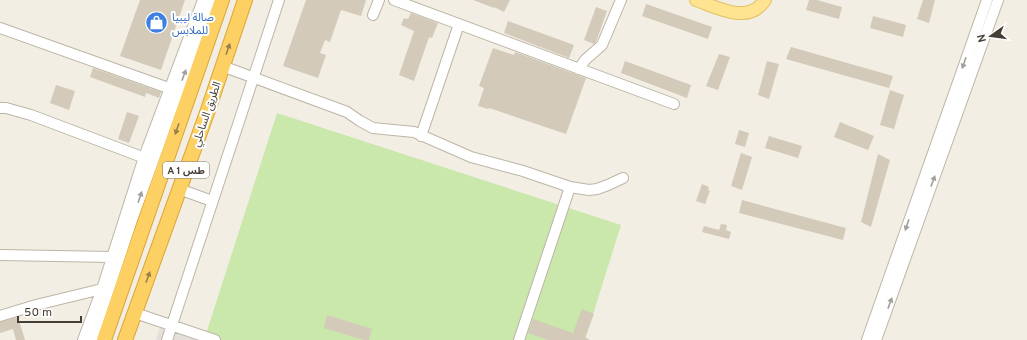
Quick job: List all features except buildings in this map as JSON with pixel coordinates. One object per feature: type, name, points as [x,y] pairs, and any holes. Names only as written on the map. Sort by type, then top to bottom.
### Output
[{"type":"highway","name":"الطريق الساحلي","points":[[125,340],[136,313],[245,0]]},
{"type":"highway","name":"الطريق الساحلي","points":[[104,340],[108,288],[178,92],[216,1]]},
{"type":"main road","points":[[696,0],[742,14],[755,10],[765,0]]},
{"type":"street","points":[[92,340],[108,288],[112,257],[154,161],[178,92],[203,0]]},
{"type":"street","points":[[167,340],[279,0]]},
{"type":"street","points":[[373,15],[378,0]]},
{"type":"street","points":[[394,0],[674,104]]},
{"type":"street","points":[[579,69],[585,60],[602,45],[621,0]]},
{"type":"street","points":[[866,340],[987,0]]},
{"type":"street","points":[[876,340],[998,0]]},
{"type":"street","points":[[421,136],[459,24]]},
{"type":"street","points":[[0,28],[178,92]]},
{"type":"street","points":[[222,66],[347,112],[367,126],[373,128],[414,132],[471,157],[523,171],[570,187],[589,190],[597,189],[622,178]]},
{"type":"street","points":[[0,108],[6,108],[31,115],[154,161]]},
{"type":"street","points":[[519,340],[570,187]]},
{"type":"street","points":[[179,189],[212,201]]},
{"type":"street","points":[[0,255],[112,257]]},
{"type":"street","points":[[0,316],[108,288]]},
{"type":"street","points":[[83,340],[108,288]]},
{"type":"street","points":[[136,313],[197,337],[216,340]]},
{"type":"green space","points":[[277,113],[621,225],[585,340],[204,340]]},
{"type":"shaded area","points":[[160,327],[197,340],[156,340]]},
{"type":"place","name":"صالة ليبيا للملابس","points":[[156,23]]}]
